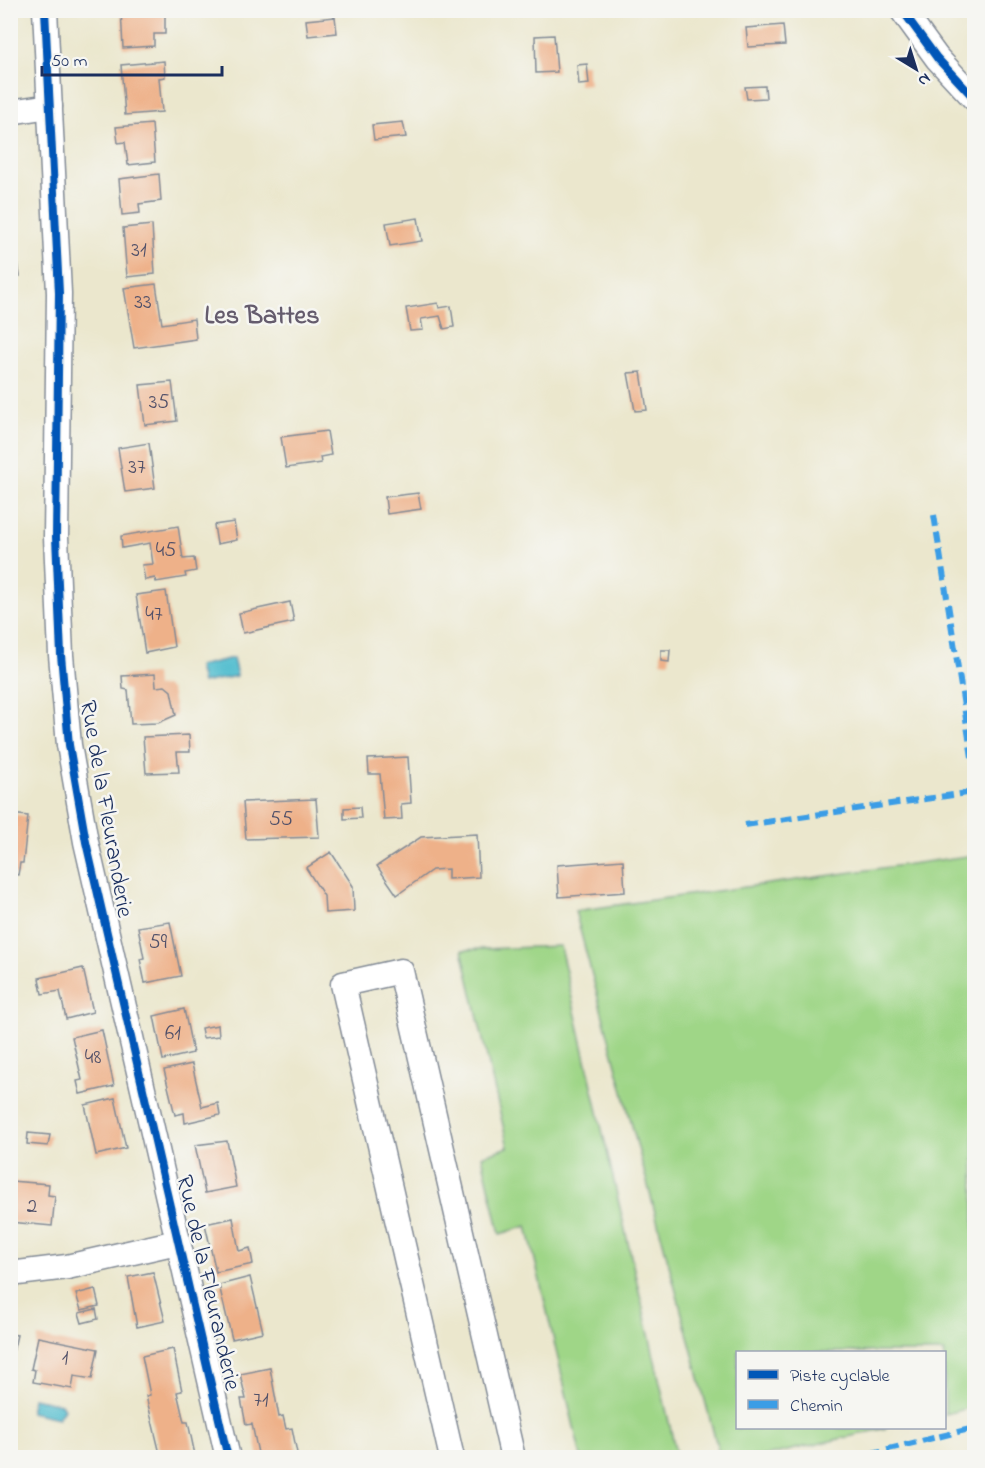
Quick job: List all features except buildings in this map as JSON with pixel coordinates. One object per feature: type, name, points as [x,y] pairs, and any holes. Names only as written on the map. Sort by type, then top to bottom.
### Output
[{"type":"street","name":"Rue de la Fleuranderie","points":[[45,10],[59,293],[56,537],[61,655],[69,745],[86,842],[228,1458]]},
{"type":"street","points":[[902,10],[937,58],[975,98]]},
{"type":"street","points":[[10,112],[50,106]]},
{"type":"street","points":[[452,1458],[343,984],[401,970],[513,1458]]},
{"type":"street","points":[[10,1274],[67,1266],[177,1242]]},
{"type":"green space","points":[[974,855],[974,1407],[946,1414],[946,1351],[736,1351],[736,1429],[883,1429],[761,1457],[720,1457],[575,911]]},
{"type":"green space","points":[[560,946],[677,1457],[581,1457],[527,1226],[500,1234],[482,1156],[508,1147],[462,950]]},
{"type":"water","points":[[233,658],[237,676],[202,683],[198,666]]},
{"type":"water","points":[[33,1398],[61,1404],[64,1409],[58,1418],[30,1412]]},
{"type":"marked path","points":[[934,515],[974,770]]},
{"type":"marked path","points":[[745,825],[974,792]]},
{"type":"marked path","points":[[852,1458],[974,1428]]},
{"type":"cycle path","points":[[45,10],[59,293],[56,537],[61,655],[69,745],[86,842],[228,1458]]},
{"type":"cycle path","points":[[902,10],[937,58],[974,98]]},
{"type":"district","name":"Les Battes","points":[[262,317]]}]
